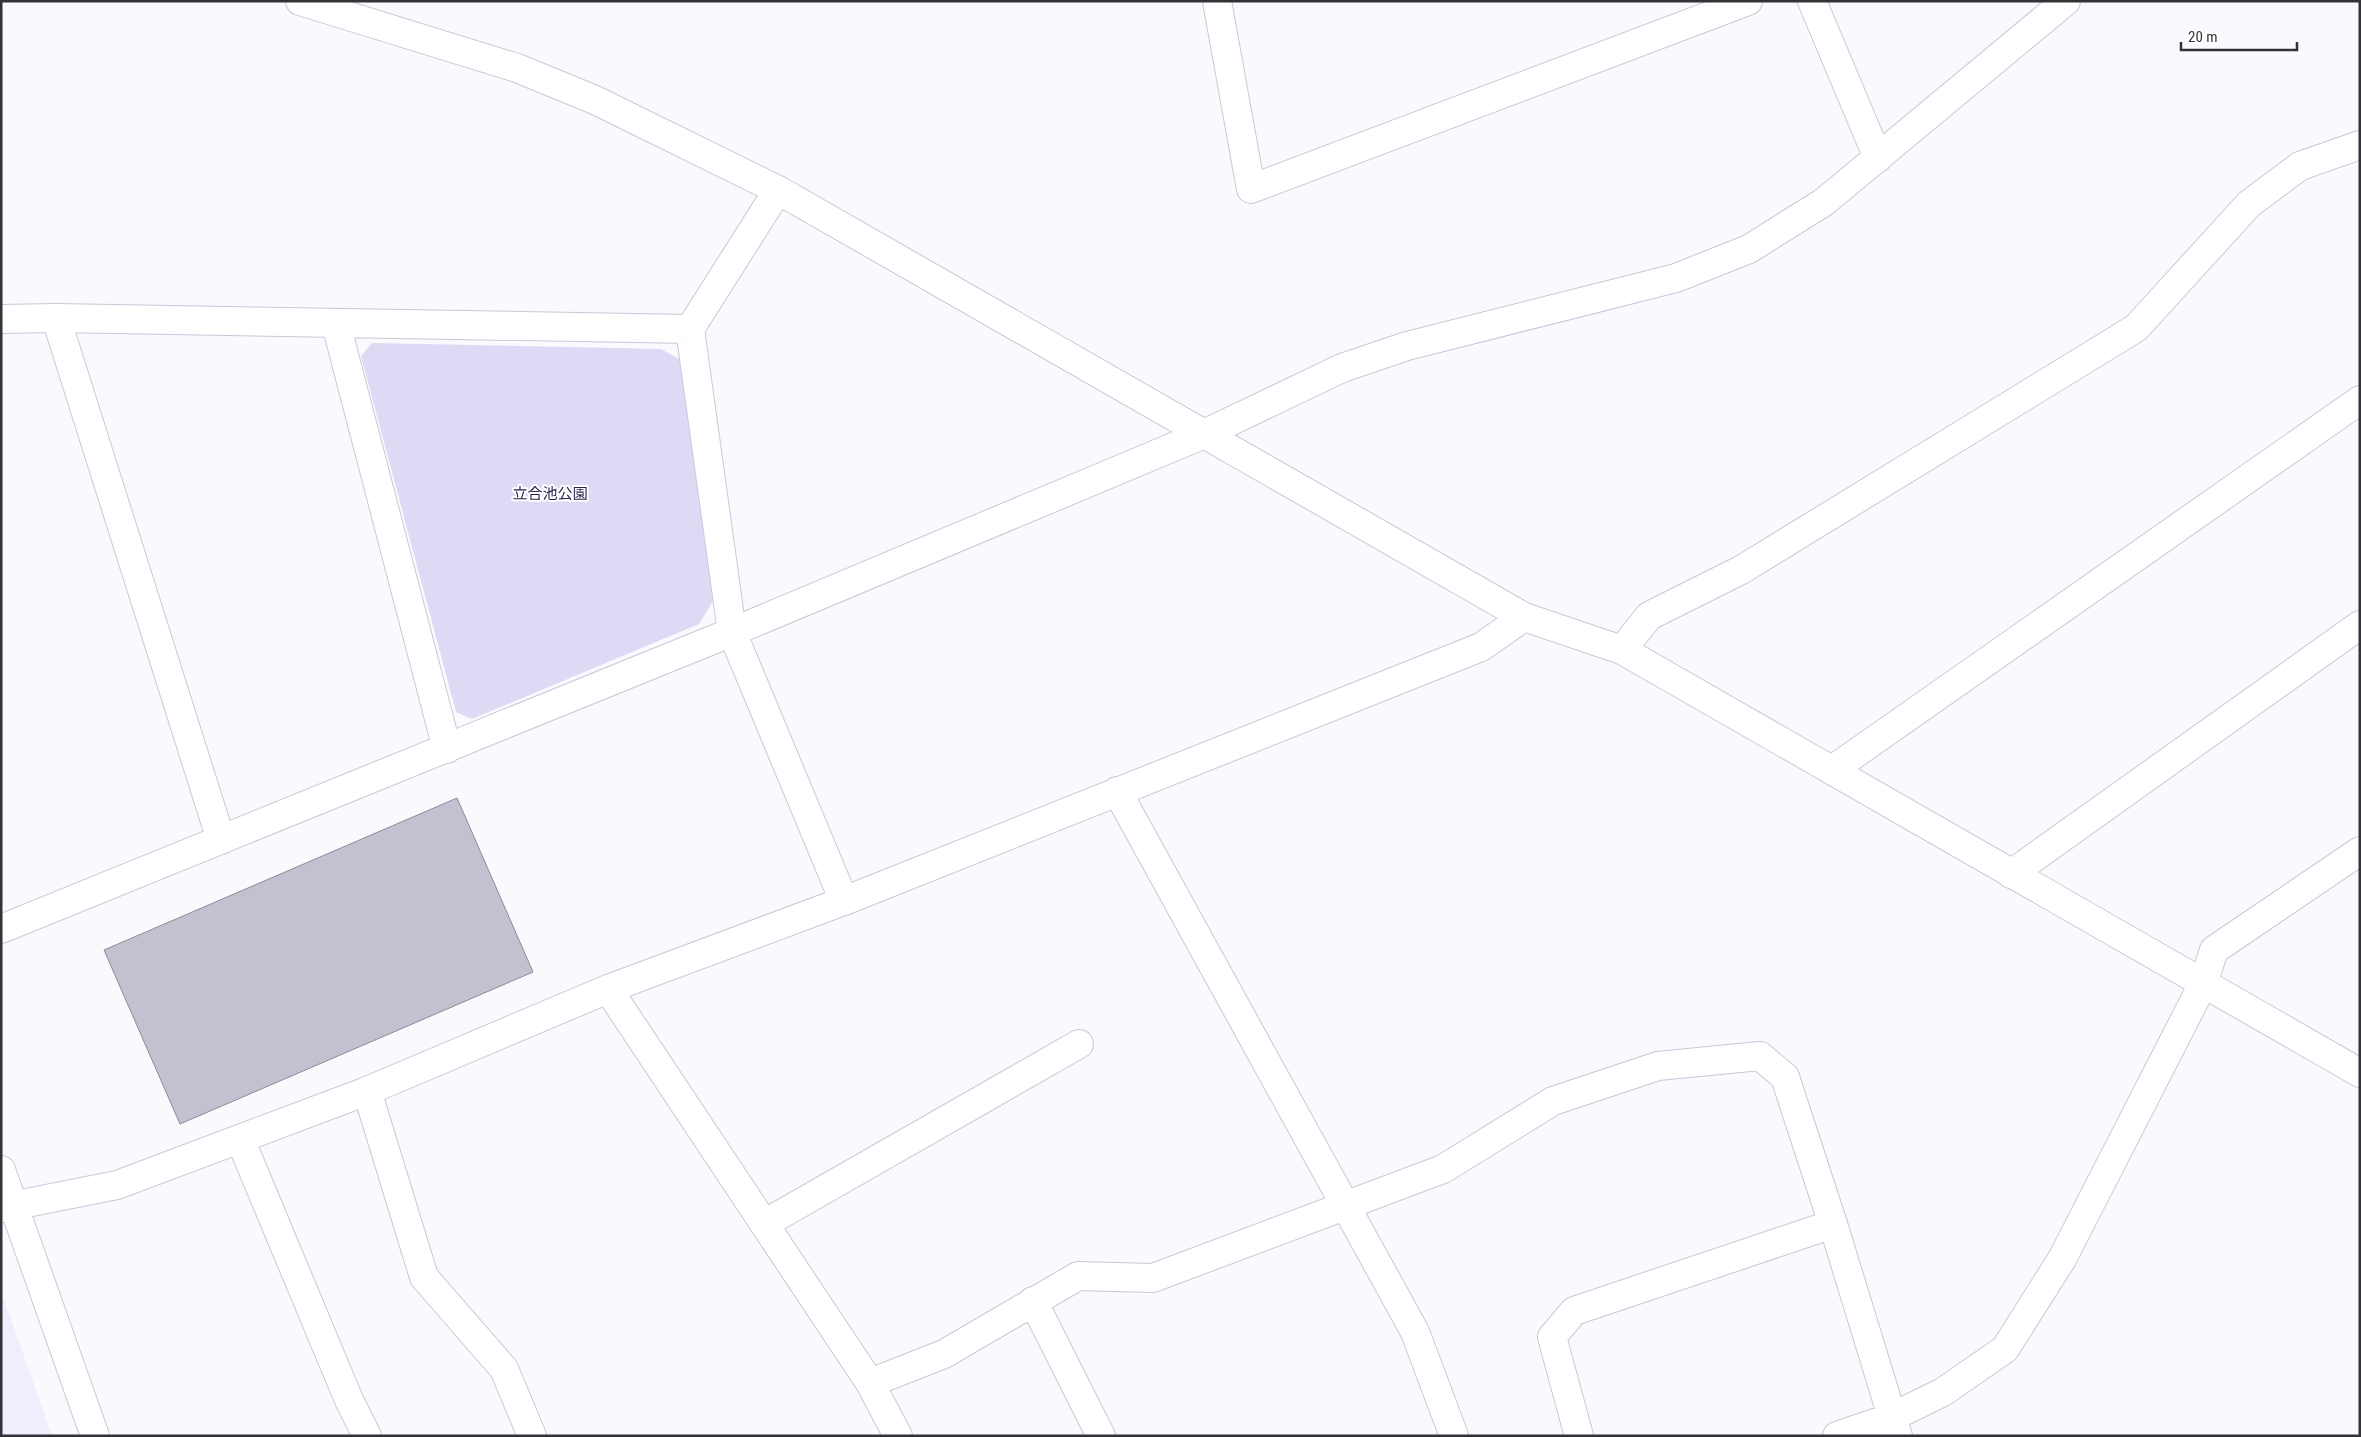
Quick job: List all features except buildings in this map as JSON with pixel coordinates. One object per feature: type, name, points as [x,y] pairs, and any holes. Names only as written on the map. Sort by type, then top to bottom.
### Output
[{"type":"street","points":[[300,1],[517,68],[595,100],[778,190],[1202,435],[1524,617],[1622,650],[2360,1073]]},
{"type":"street","points":[[1217,1],[1251,189],[1748,1]]},
{"type":"street","points":[[1812,1],[1878,158]]},
{"type":"street","points":[[1,929],[447,750],[732,632],[1202,435],[1342,368],[1407,346],[1676,278],[1740,252],[1824,202],[2066,1]]},
{"type":"street","points":[[1622,650],[1649,616],[1741,570],[2136,328],[2249,204],[2300,166],[2360,145]]},
{"type":"street","points":[[778,190],[690,329],[732,632],[844,901]]},
{"type":"street","points":[[1,320],[56,318],[690,329]]},
{"type":"street","points":[[56,318],[220,840]]},
{"type":"street","points":[[336,324],[447,750]]},
{"type":"street","points":[[1832,770],[2360,400]]},
{"type":"street","points":[[8,1208],[116,1186],[367,1091],[608,989],[844,901],[1481,647],[1524,617]]},
{"type":"street","points":[[2011,874],[2360,624]]},
{"type":"street","points":[[1117,791],[1415,1332],[1454,1436]]},
{"type":"street","points":[[1837,1436],[1895,1427],[2006,1349],[2062,1259],[2203,984],[2214,950],[2360,851]]},
{"type":"street","points":[[608,989],[870,1383],[898,1436]]},
{"type":"street","points":[[764,1224],[1079,1044]]},
{"type":"street","points":[[870,1383],[944,1354],[1078,1276],[1153,1278],[1443,1169],[1553,1101],[1658,1066],[1760,1056],[1785,1077],[1833,1224],[1895,1427]]},
{"type":"street","points":[[367,1091],[424,1277],[504,1369],[532,1436]]},
{"type":"street","points":[[240,1139],[349,1400],[367,1436]]},
{"type":"street","points":[[1,1170],[8,1208],[95,1436]]},
{"type":"street","points":[[1579,1436],[1552,1337],[1574,1311],[1833,1224]]},
{"type":"street","points":[[1033,1301],[1101,1436]]},
{"type":"shaded area","points":[[1,1291],[52,1436],[1,1436]]},
{"type":"green space","name":"立合池公園","points":[[372,343],[661,349],[681,360],[713,601],[699,624],[472,719],[456,712],[361,356]]}]
